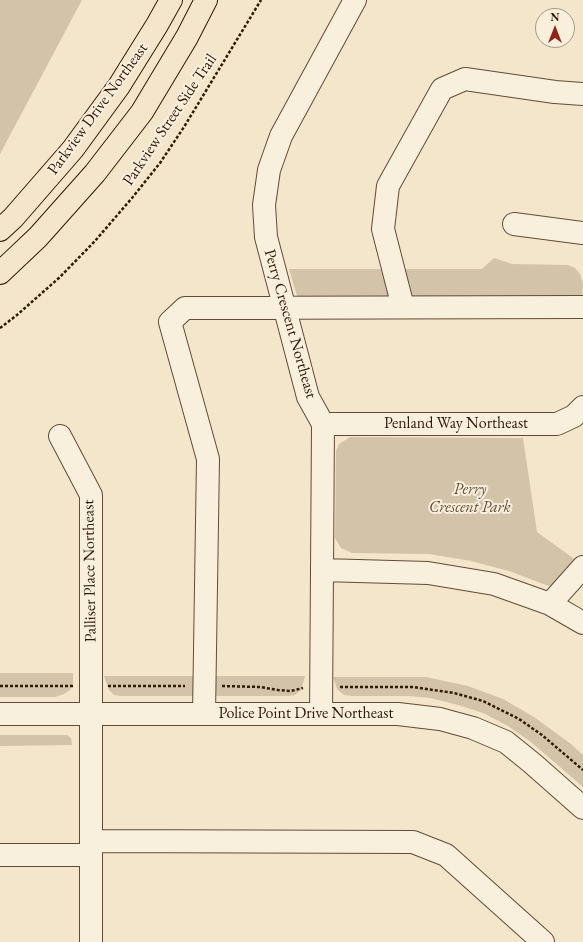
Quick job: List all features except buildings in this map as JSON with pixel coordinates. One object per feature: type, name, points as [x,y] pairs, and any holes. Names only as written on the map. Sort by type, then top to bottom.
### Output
[{"type":"main road","name":"Parkview Drive Northeast","points":[[0,230],[13,218],[73,149],[119,86],[158,25],[171,0]]},
{"type":"main road","name":"Parkview Drive Northeast","points":[[0,273],[38,237],[95,174],[142,112],[187,37],[206,0]]},
{"type":"street","name":"Perry Crescent Northeast","points":[[321,714],[323,424],[308,397],[266,237],[264,205],[269,170],[280,136],[354,0]]},
{"type":"street","points":[[403,307],[383,229],[388,186],[442,88],[465,79],[555,92],[583,94]]},
{"type":"street","points":[[514,224],[583,234]]},
{"type":"street","points":[[204,714],[208,459],[170,322],[185,308],[583,307]]},
{"type":"street","name":"Penland Way Northeast","points":[[323,424],[557,424],[574,416],[583,407]]},
{"type":"street","name":"Palliser Place Northeast","points":[[60,436],[91,495],[91,942]]},
{"type":"street","points":[[550,604],[583,567]]},
{"type":"street","points":[[322,570],[428,573],[494,584],[550,604],[583,623]]},
{"type":"street","name":"Police Point Drive Northeast","points":[[0,714],[398,714],[440,719],[474,728],[506,742],[583,808]]},
{"type":"street","points":[[0,855],[91,848],[413,842],[446,855],[543,942]]},
{"type":"path","name":"Parkview Street Side Trail","points":[[0,328],[60,277],[95,241],[160,163],[184,127],[262,0]]},
{"type":"green space","points":[[0,0],[82,0],[0,154]]},
{"type":"green space","points":[[494,258],[512,264],[568,265],[575,268],[580,274],[583,284],[582,298],[298,299],[289,269],[482,269]]},
{"type":"green space","name":"Perry Crescent Park","points":[[350,437],[523,438],[537,532],[577,561],[554,588],[509,571],[471,561],[429,554],[352,553],[341,548],[335,538],[336,451],[339,444]]},
{"type":"green space","points":[[0,673],[73,673],[73,683],[70,690],[55,697],[0,697]]},
{"type":"green space","points":[[104,676],[305,676],[301,690],[295,695],[288,696],[121,696],[114,695],[109,690]]},
{"type":"green space","points":[[333,677],[426,677],[468,686],[503,699],[534,717],[571,744],[583,755],[583,787],[531,742],[508,726],[483,713],[430,698],[408,696],[344,695],[337,689]]},
{"type":"green space","points":[[0,735],[67,735],[71,738],[72,745],[0,746]]}]
